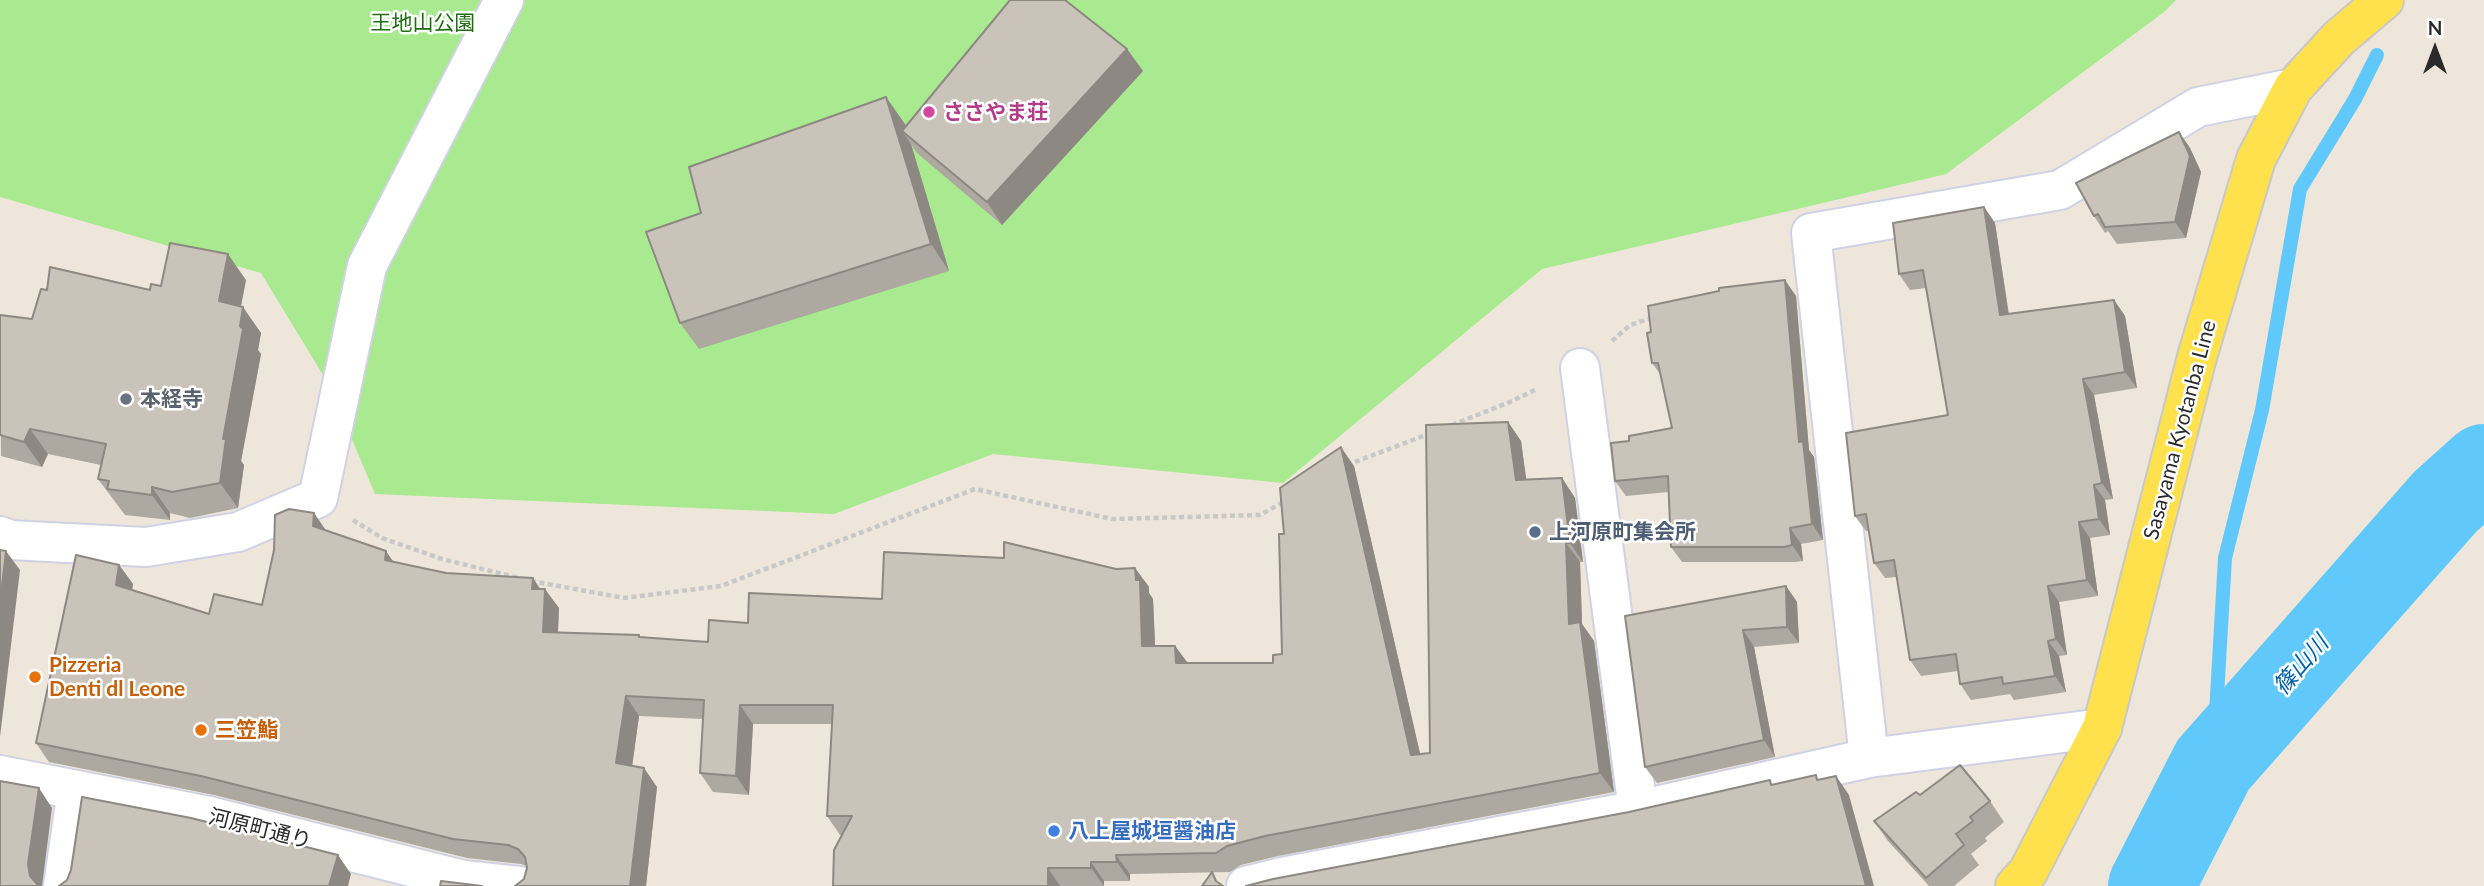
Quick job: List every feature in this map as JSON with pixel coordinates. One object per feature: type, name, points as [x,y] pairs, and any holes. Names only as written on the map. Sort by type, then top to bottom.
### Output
[{"type":"main road","name":"Sasayama Kyotanba Line","points":[[2015,886],[2028,872],[2102,728],[2197,357],[2256,159],[2293,88],[2339,38],[2384,0]]},
{"type":"street","points":[[0,536],[10,540],[146,547],[238,532],[318,498],[367,266],[504,0]]},
{"type":"street","points":[[1869,758],[1811,233],[2060,190],[2199,107],[2293,88]]},
{"type":"street","points":[[1580,368],[1638,810]]},
{"type":"street","points":[[1245,886],[1638,810],[1869,758],[2102,728]]},
{"type":"street","name":"河原町通り","points":[[0,775],[209,816],[463,880],[519,886]]},
{"type":"street","points":[[63,886],[77,790]]},
{"type":"path","points":[[1447,427],[1510,402],[1580,368],[1630,325],[1668,314]]},
{"type":"path","points":[[1345,466],[1434,432]]},
{"type":"path","points":[[318,498],[382,538],[442,559],[530,581],[624,598],[721,586],[975,489],[1112,519],[1261,515],[1292,497]]},
{"type":"green space","name":"王地山公園","points":[[0,0],[2176,0],[2164,12],[1946,174],[1542,269],[1283,483],[993,454],[834,514],[375,494],[329,385],[261,273],[0,197]]},
{"type":"building","points":[[1010,0],[1065,0],[1127,49],[987,202],[902,131]]},
{"type":"building","points":[[886,97],[931,244],[680,323],[646,232],[701,213],[689,167]]},
{"type":"building","points":[[2179,132],[2190,156],[2175,222],[2105,227],[2098,214],[2094,216],[2076,183]]},
{"type":"building","points":[[1984,207],[2000,315],[2114,300],[2125,372],[2083,379],[2102,483],[2094,485],[2099,519],[2079,522],[2087,580],[2048,586],[2056,639],[2048,641],[2055,676],[2003,684],[2002,677],[1960,684],[1956,654],[1910,660],[1894,560],[1874,563],[1866,514],[1855,516],[1846,433],[1948,415],[1923,270],[1899,274],[1893,223]]},
{"type":"building","name":"本経寺","points":[[170,243],[228,254],[219,301],[243,307],[240,326],[243,329],[223,439],[226,439],[220,483],[172,492],[152,487],[152,495],[107,489],[109,481],[98,479],[106,444],[30,429],[24,442],[0,435],[0,315],[32,319],[41,289],[47,290],[50,267],[150,290],[151,284],[161,286]]},
{"type":"building","points":[[1785,280],[1799,442],[1803,441],[1812,524],[1790,528],[1792,545],[1784,547],[1671,547],[1668,476],[1615,481],[1611,443],[1629,441],[1629,436],[1672,428],[1658,363],[1652,363],[1647,333],[1651,332],[1648,306],[1719,291],[1719,288]]},
{"type":"building","points":[[1508,422],[1516,480],[1562,478],[1570,543],[1566,543],[1569,624],[1580,622],[1600,773],[1265,836],[1227,846],[1216,853],[1116,855],[1117,862],[1091,862],[1091,868],[1048,868],[1048,886],[833,886],[834,850],[852,816],[827,816],[833,705],[740,705],[736,776],[700,773],[704,700],[626,696],[616,763],[644,768],[630,886],[515,886],[524,879],[527,868],[525,857],[518,849],[508,845],[453,839],[201,776],[36,743],[76,555],[119,565],[116,585],[209,614],[214,594],[262,605],[274,550],[275,515],[289,509],[314,513],[313,526],[386,551],[385,560],[446,573],[533,578],[532,589],[545,589],[543,632],[639,635],[708,642],[709,620],[748,623],[749,593],[882,599],[884,552],[1004,558],[1004,542],[1116,569],[1135,568],[1136,580],[1140,580],[1142,646],[1175,646],[1176,663],[1273,663],[1273,655],[1282,654],[1279,534],[1284,534],[1280,488],[1341,447],[1411,755],[1430,753],[1426,425]]},
{"type":"building","points":[[0,550],[6,551],[0,604]]},
{"type":"building","points":[[1786,586],[1787,627],[1743,630],[1764,740],[1645,767],[1625,616]]},
{"type":"building","points":[[1960,765],[1990,801],[1970,817],[1973,821],[1956,834],[1964,845],[1926,878],[1874,821],[1916,792],[1920,795]]},
{"type":"building","points":[[1816,775],[1817,780],[1836,776],[1866,886],[1246,886],[1629,812],[1770,780],[1771,785]]},
{"type":"building","points":[[0,781],[39,788],[28,864],[30,876],[40,886],[0,886]]},
{"type":"building","points":[[82,797],[191,818],[338,855],[329,886],[59,886],[67,880],[71,870]]},
{"type":"building","points":[[1212,872],[1216,881],[1223,886],[1202,886]]},
{"type":"building","points":[[441,881],[482,886],[440,886]]},
{"type":"waterway","points":[[2213,765],[2225,558],[2262,410],[2300,189],[2355,99],[2377,55]]},
{"type":"waterway","name":"篠山川","points":[[2151,886],[2213,765],[2445,502],[2484,467]]},
{"type":"place","name":"ささやま荘","points":[[929,112]]},
{"type":"place","name":"本経寺","points":[[126,399]]},
{"type":"place","name":"上河原町集会所","points":[[1535,532]]},
{"type":"place","name":"Pizzeria Denti dl Leone","points":[[35,677]]},
{"type":"place","name":"三笠鮨","points":[[201,730]]},
{"type":"place","name":"八上屋城垣醤油店","points":[[1054,831]]}]
